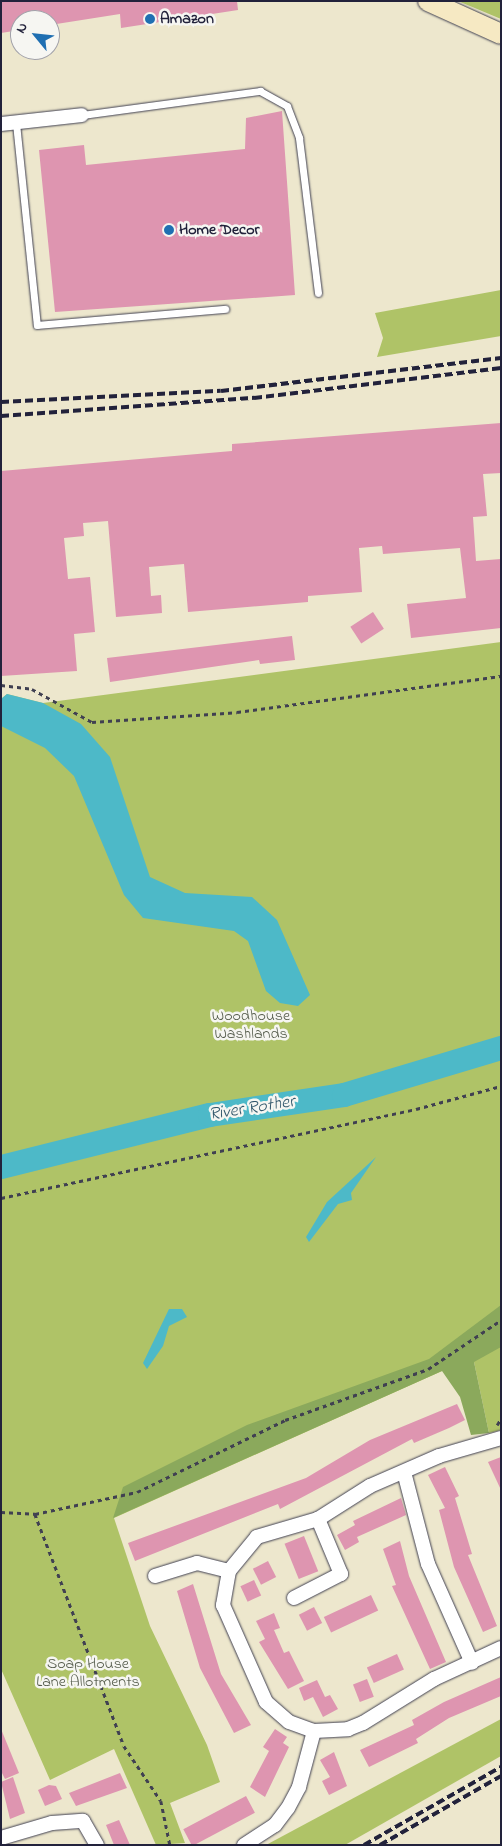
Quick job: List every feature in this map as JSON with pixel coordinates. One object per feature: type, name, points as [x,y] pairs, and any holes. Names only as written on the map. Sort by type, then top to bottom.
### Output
[{"type":"main road","points":[[428,1],[501,34]]},
{"type":"street","points":[[1,124],[82,115]]},
{"type":"street","points":[[501,1438],[464,1447],[370,1486],[318,1519],[257,1537],[229,1571],[224,1592],[226,1617],[258,1690],[276,1713],[314,1731],[348,1729],[363,1723],[434,1679],[501,1648]]},
{"type":"street","points":[[404,1472],[428,1564],[472,1663]]},
{"type":"street","points":[[294,1598],[341,1574],[318,1519]]},
{"type":"street","points":[[155,1576],[197,1563],[229,1571]]},
{"type":"street","points":[[244,1845],[275,1824],[288,1808],[299,1787],[314,1731]]},
{"type":"street","points":[[1,1838],[46,1825],[83,1821],[97,1845]]},
{"type":"lane","points":[[82,115],[260,92],[287,106],[299,138],[318,293]]},
{"type":"lane","points":[[16,123],[37,325],[225,309]]},
{"type":"path","points":[[1,685],[32,689],[92,722],[237,712],[501,676]]},
{"type":"path","points":[[1,1198],[416,1109],[501,1086]]},
{"type":"path","points":[[1,1512],[35,1514],[137,1492],[167,1480],[284,1420],[428,1369],[501,1320]]},
{"type":"path","points":[[35,1514],[124,1746],[161,1800],[170,1845]]},
{"type":"green space","points":[[458,1],[501,1],[501,19]]},
{"type":"green space","points":[[501,290],[501,336],[377,357],[383,338],[375,313]]},
{"type":"green space","name":"Woodhouse Washlands","points":[[501,642],[501,1430],[489,1433],[474,1362],[442,1371],[114,1518],[150,1626],[207,1745],[220,1782],[170,1803],[185,1843],[156,1845],[114,1749],[50,1780],[1,1669],[1,699],[7,694],[43,703]]},
{"type":"green space","points":[[501,1305],[501,1347],[474,1362],[489,1433],[471,1435],[460,1397],[442,1371],[113,1518],[123,1487],[247,1425],[429,1359]]},
{"type":"green space","points":[[501,1719],[501,1756],[345,1845],[266,1845]]},
{"type":"water","points":[[7,694],[43,703],[81,724],[110,757],[150,877],[185,893],[252,897],[277,920],[310,995],[298,1006],[280,1003],[266,991],[248,941],[234,931],[143,918],[124,895],[74,776],[45,748],[1,726],[1,699]]},
{"type":"water","points":[[376,1157],[351,1193],[352,1200],[338,1204],[309,1242],[306,1237],[327,1202]]},
{"type":"water","points":[[169,1309],[182,1309],[187,1317],[169,1326],[163,1346],[147,1369],[143,1363]]},
{"type":"building","points":[[1,1],[237,1],[238,10],[121,28],[120,14],[60,23],[60,10],[10,10],[10,32],[1,33]]},
{"type":"building","name":"Home Decor","points":[[282,111],[295,295],[55,312],[39,150],[84,145],[86,165],[245,149],[246,118]]},
{"type":"building","points":[[501,423],[501,473],[483,474],[487,516],[473,517],[476,561],[501,559],[501,628],[411,638],[407,604],[466,598],[460,548],[383,554],[382,546],[359,548],[362,592],[308,596],[308,602],[188,612],[184,564],[149,567],[151,596],[161,595],[162,613],[116,617],[108,521],[83,523],[84,536],[64,538],[68,579],[90,577],[95,632],[74,634],[77,671],[1,676],[1,471],[232,451],[232,444]]},
{"type":"building","points":[[373,612],[384,629],[361,643],[350,627]]},
{"type":"building","points":[[292,636],[295,660],[260,664],[259,660],[110,682],[107,658]]},
{"type":"building","points":[[457,1404],[465,1420],[449,1428],[414,1443],[412,1439],[280,1509],[278,1504],[135,1561],[128,1543],[306,1478],[370,1440]]},
{"type":"building","points":[[501,1457],[501,1490],[488,1462]]},
{"type":"building","points":[[445,1467],[459,1496],[455,1498],[472,1554],[468,1555],[497,1626],[483,1632],[454,1567],[439,1510],[445,1508],[428,1475]]},
{"type":"building","points":[[401,1498],[406,1515],[357,1537],[359,1542],[345,1550],[337,1535],[355,1525],[353,1521]]},
{"type":"building","points":[[304,1536],[318,1571],[299,1579],[285,1544]]},
{"type":"building","points":[[400,1541],[409,1576],[446,1662],[430,1669],[392,1586],[396,1585],[383,1549]]},
{"type":"building","points":[[268,1561],[276,1577],[261,1585],[253,1569]]},
{"type":"building","points":[[254,1580],[261,1595],[248,1602],[240,1586]]},
{"type":"building","points":[[193,1584],[221,1674],[251,1725],[234,1733],[200,1668],[177,1591]]},
{"type":"building","points":[[371,1595],[378,1610],[331,1632],[324,1617]]},
{"type":"building","points":[[314,1607],[322,1623],[307,1631],[299,1615]]},
{"type":"building","points":[[274,1613],[280,1628],[274,1630],[284,1653],[289,1651],[304,1681],[288,1689],[259,1642],[265,1639],[256,1621]]},
{"type":"building","points":[[397,1654],[404,1670],[374,1683],[367,1667]]},
{"type":"building","points":[[501,1677],[501,1696],[449,1718],[416,1739],[418,1743],[369,1767],[360,1750],[414,1725],[412,1720],[444,1702]]},
{"type":"building","points":[[367,1679],[374,1697],[360,1702],[353,1684]]},
{"type":"building","points":[[317,1680],[325,1697],[330,1695],[338,1709],[323,1717],[313,1697],[304,1701],[299,1688]]},
{"type":"building","points":[[1,1729],[19,1773],[5,1779],[1,1771]]},
{"type":"building","points":[[275,1729],[287,1737],[283,1743],[289,1747],[265,1797],[250,1787],[269,1751],[263,1747]]},
{"type":"building","points":[[334,1752],[347,1786],[329,1795],[322,1781],[330,1777],[320,1760]]},
{"type":"building","points":[[120,1773],[127,1788],[76,1806],[69,1793]]},
{"type":"building","points":[[13,1777],[25,1813],[10,1819],[1,1782]]},
{"type":"building","points":[[49,1785],[56,1786],[62,1799],[45,1806],[38,1790]]},
{"type":"building","points":[[246,1796],[255,1813],[194,1845],[192,1845],[183,1829]]},
{"type":"building","points":[[119,1820],[130,1845],[114,1845],[106,1825]]},
{"type":"waterway","name":"River Rother","points":[[1,1167],[210,1115],[344,1095],[501,1048]]},
{"type":"railway","points":[[1,402],[221,391],[501,358]]},
{"type":"railway","points":[[1,416],[254,398],[501,368]]},
{"type":"railway","points":[[364,1845],[501,1767]]},
{"type":"railway","points":[[380,1845],[501,1776]]},
{"type":"place","name":"Amazon","points":[[150,19]]},
{"type":"place","name":"Home Decor","points":[[169,230]]},
{"type":"park label","name":"Soap House Lane Allotments","points":[[88,1673]]}]
